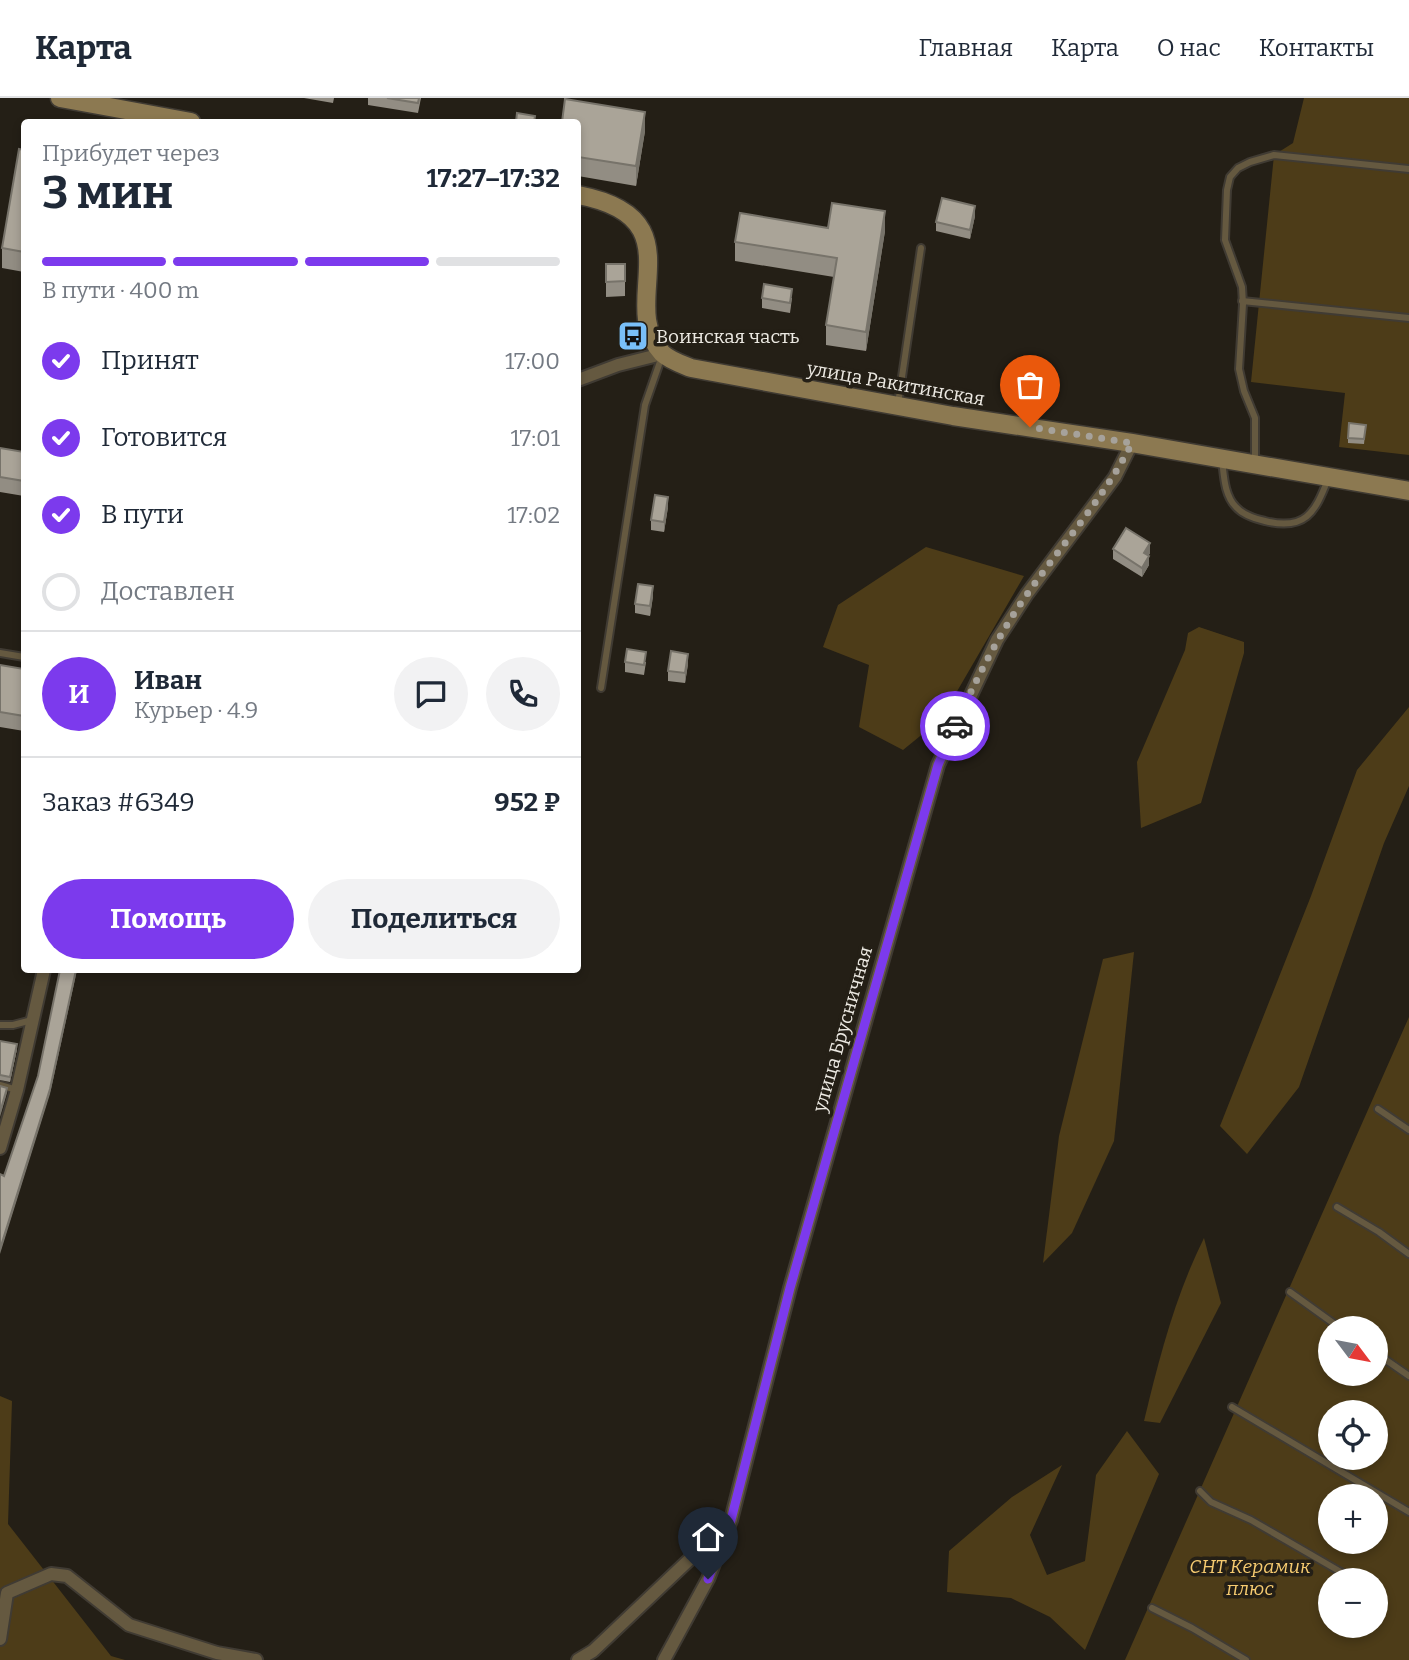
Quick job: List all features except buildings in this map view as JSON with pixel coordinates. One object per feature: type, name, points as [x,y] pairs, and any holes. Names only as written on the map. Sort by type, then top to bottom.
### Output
[{"type":"street","points":[[60,98],[175,119]]},
{"type":"street","points":[[581,196],[610,204],[628,215],[639,227],[646,241],[649,263],[648,324],[662,354],[618,365],[581,379]]},
{"type":"street","name":"улица Ракитинская","points":[[662,354],[691,368],[1409,491]]},
{"type":"street","name":"улица Брусничная","points":[[664,1660],[708,1579],[731,1520],[790,1288],[938,765],[997,640],[1027,594],[1115,477],[1132,443]]},
{"type":"street","points":[[0,1148],[17,1090],[43,973]]},
{"type":"street","points":[[578,1660],[593,1651],[731,1520]]},
{"type":"street","points":[[0,1639],[7,1593],[51,1574],[67,1576],[129,1625],[217,1656],[256,1660]]},
{"type":"lane","points":[[1255,464],[1255,418],[1238,369],[1242,287],[1225,240],[1230,177],[1238,168],[1250,162],[1274,155],[1409,169]]},
{"type":"lane","points":[[898,405],[921,248]]},
{"type":"lane","points":[[1242,301],[1409,318]]},
{"type":"lane","points":[[601,688],[645,405],[662,354]]},
{"type":"lane","points":[[1222,458],[1227,491],[1236,507],[1253,518],[1281,525],[1296,524],[1309,515],[1320,500],[1329,477]]},
{"type":"lane","points":[[0,653],[21,656]]},
{"type":"lane","points":[[0,1025],[13,1025],[34,1019]]},
{"type":"lane","points":[[0,1085],[17,1090]]},
{"type":"lane","points":[[1378,1109],[1409,1130]]},
{"type":"lane","points":[[1337,1207],[1379,1231],[1409,1254]]},
{"type":"lane","points":[[1290,1292],[1323,1316]]},
{"type":"lane","points":[[1388,1361],[1409,1376]]},
{"type":"lane","points":[[1232,1407],[1255,1423],[1340,1469],[1409,1513]]},
{"type":"lane","points":[[1200,1491],[1211,1502],[1251,1520],[1334,1568]]},
{"type":"lane","points":[[1152,1608],[1246,1660]]},
{"type":"green space","points":[[1304,98],[1409,98],[1409,455],[1339,447],[1345,393],[1251,382],[1274,155],[1293,143]]},
{"type":"green space","points":[[926,547],[1024,576],[941,719],[903,750],[859,727],[869,665],[823,647],[838,605]]},
{"type":"green space","points":[[1199,627],[1244,642],[1244,653],[1201,803],[1141,828],[1137,762],[1185,650],[1188,633]]},
{"type":"green space","points":[[1409,707],[1409,786],[1384,843],[1299,1087],[1247,1154],[1220,1126],[1311,896],[1357,770]]},
{"type":"green space","points":[[1134,952],[1114,1141],[1072,1233],[1043,1263],[1059,1136],[1103,959]]},
{"type":"green space","name":"СНТ Керамик плюс","points":[[1409,1017],[1409,1660],[1125,1660]]},
{"type":"green space","points":[[1204,1238],[1221,1303],[1160,1423],[1144,1421],[1176,1305]]},
{"type":"green space","points":[[0,1396],[12,1401],[8,1524],[111,1656],[125,1660],[0,1660]]},
{"type":"green space","points":[[1127,1431],[1159,1474],[1085,1650],[1050,1617],[1011,1598],[947,1592],[949,1551],[1012,1497],[1062,1465],[1030,1535],[1047,1575],[1085,1561],[1096,1475]]},
{"type":"way so far","points":[[955,726],[997,640],[1027,594],[1115,477],[1132,443],[1030,427]]},
{"type":"place","name":"Воинская часть","points":[[633,336]]},
{"type":"route","points":[[708,1579],[731,1520],[790,1288],[862,1031],[938,765],[955,726]]}]
